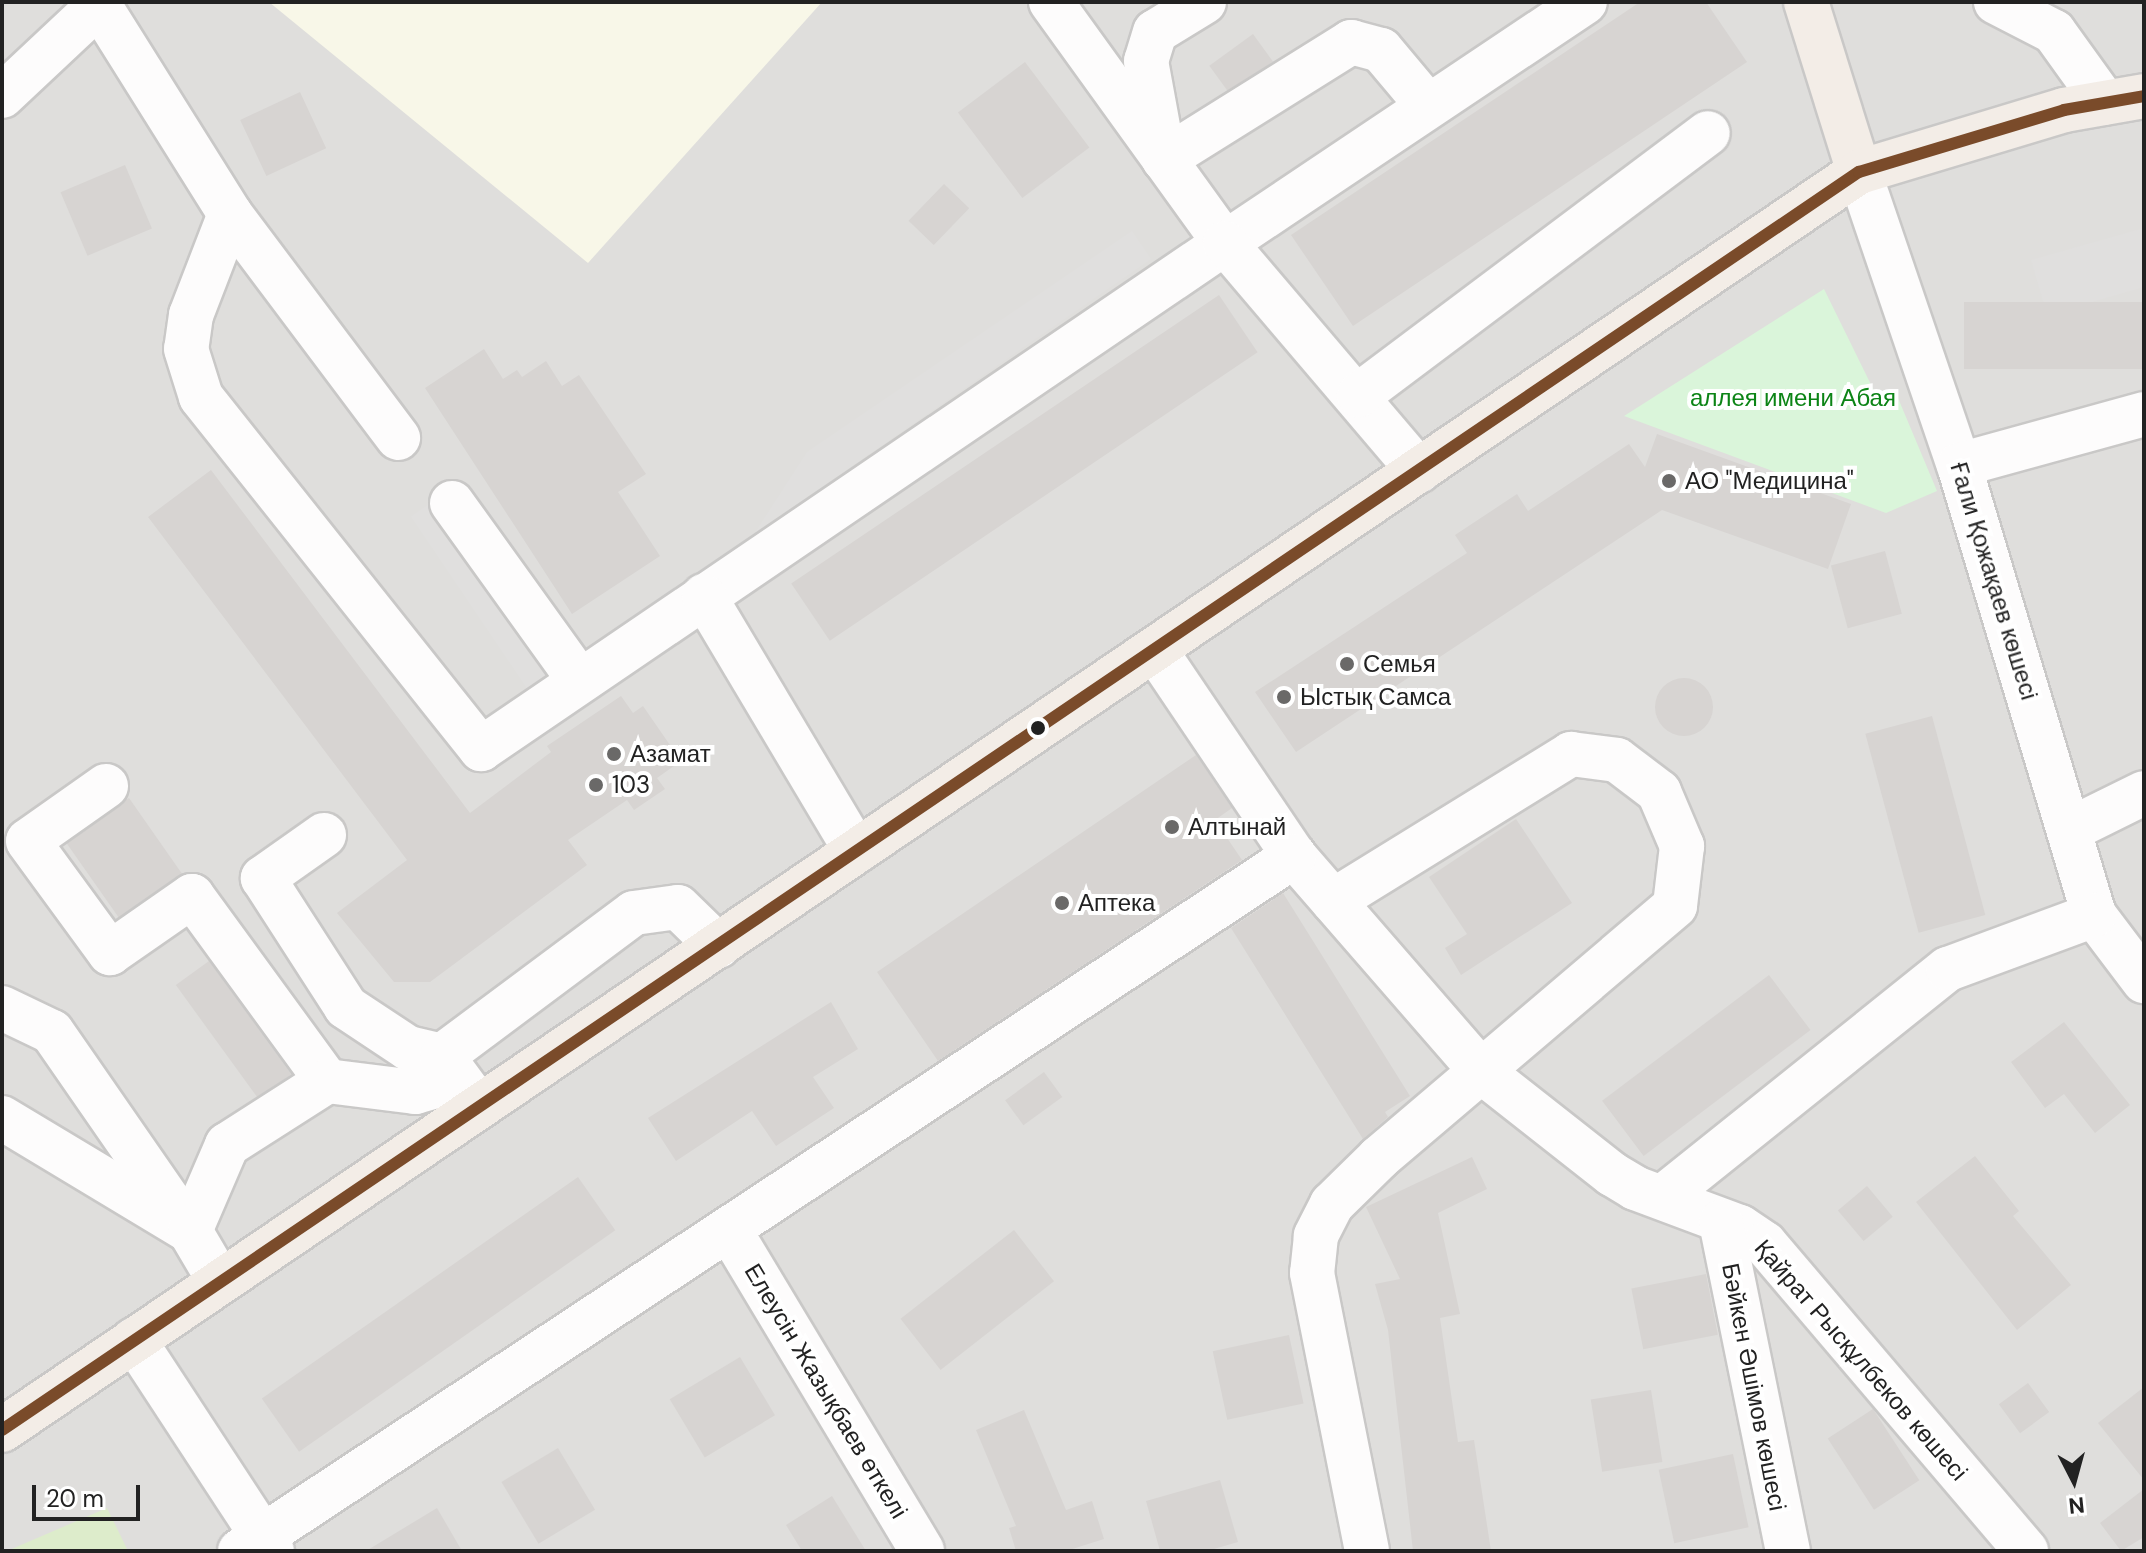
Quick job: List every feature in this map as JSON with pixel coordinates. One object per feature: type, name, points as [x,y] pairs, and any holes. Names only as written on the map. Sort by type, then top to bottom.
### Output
[{"type":"main road","points":[[1806,2],[1859,172]]},
{"type":"main road","points":[[2,1430],[220,1282],[459,1081],[718,946],[1859,172],[2124,99]]},
{"type":"street","points":[[1051,2],[1225,243],[1359,395],[1419,471]]},
{"type":"street","points":[[1164,159],[1146,61],[1155,32],[1204,2]]},
{"type":"street","points":[[230,214],[191,315],[186,349],[201,397],[481,749],[1585,2]]},
{"type":"street","points":[[1996,2],[2054,32],[2124,99]]},
{"type":"street","points":[[2,96],[99,5],[230,214],[398,438]]},
{"type":"street","points":[[1164,159],[1351,42],[1381,50],[1428,106]]},
{"type":"street","points":[[1359,395],[1708,133]]},
{"type":"street","name":"Ғали Қожақаев көшесі","points":[[1859,172],[1959,465],[2071,829],[2094,915],[2144,981]]},
{"type":"street","points":[[1959,465],[2144,414]]},
{"type":"street","points":[[452,503],[580,681]]},
{"type":"street","points":[[704,596],[856,851]]},
{"type":"street","name":"Қайрат Рысқұлбеков көшесі","points":[[1155,650],[1294,856],[1481,1071],[1612,1174],[1721,1222],[1740,1227],[1765,1244],[2026,1551]]},
{"type":"street","points":[[1333,901],[1571,754],[1617,760],[1659,792],[1682,846],[1675,906],[1481,1071],[1332,1204],[1316,1236],[1312,1273],[1367,1551]]},
{"type":"street","points":[[106,786],[28,841],[110,953],[192,896],[327,1081]]},
{"type":"street","points":[[2071,829],[2144,793]]},
{"type":"street","points":[[324,835],[263,878],[346,1007],[459,1081]]},
{"type":"street","points":[[134,1340],[258,1545],[1294,856]]},
{"type":"street","points":[[190,1231],[227,1145],[327,1081],[415,1092],[459,1081],[634,913],[678,907],[718,946]]},
{"type":"street","points":[[1663,1197],[1948,969],[2094,915]]},
{"type":"street","points":[[2,1008],[52,1032],[190,1231],[220,1282]]},
{"type":"street","points":[[2,1118],[190,1231]]},
{"type":"street","name":"Бәйкен Әшімов көшесі","points":[[1721,1222],[1788,1551]]},
{"type":"street","name":"Елеусін Жазықбаев өткелі","points":[[730,1231],[922,1551]]},
{"type":"shaded area","points":[[2,2],[2144,2],[2144,1551],[2,1551]]},
{"type":"shaded area","points":[[269,2],[822,2],[588,263]]},
{"type":"shaded area","points":[[2144,228],[2144,287],[2047,315],[2031,260]]},
{"type":"shaded area","points":[[1132,231],[1151,259],[754,534],[807,452]]},
{"type":"shaded area","points":[[459,484],[575,656],[527,689],[411,516]]},
{"type":"green space","name":"аллея имени Абая","points":[[1824,289],[1881,405],[1898,398],[1937,491],[1886,513],[1624,416]]},
{"type":"green space","points":[[107,1508],[128,1551],[7,1551]]},
{"type":"building","points":[[1640,2],[1706,2],[1747,62],[1353,326],[1291,235]]},
{"type":"building","points":[[1253,34],[1273,62],[1229,93],[1209,66]]},
{"type":"building","points":[[1025,62],[1089,147],[1022,198],[958,113]]},
{"type":"building","points":[[300,92],[326,148],[266,176],[240,120]]},
{"type":"building","points":[[125,165],[152,229],[88,256],[61,192]]},
{"type":"building","points":[[944,184],[969,208],[934,245],[909,221]]},
{"type":"building","points":[[1219,295],[1258,352],[830,641],[791,584]]},
{"type":"building","points":[[1964,302],[2144,302],[2144,369],[1964,369]]},
{"type":"building","points":[[484,349],[503,379],[517,370],[522,377],[546,361],[562,386],[579,375],[646,474],[618,492],[660,556],[572,614],[425,388]]},
{"type":"building","points":[[1657,434],[1851,504],[1828,569],[1662,510],[1296,752],[1255,692],[1467,553],[1455,535],[1517,494],[1528,511],[1629,444],[1645,467]]},
{"type":"building","points":[[211,470],[470,813],[551,752],[547,746],[621,696],[633,713],[643,706],[681,761],[657,778],[665,789],[634,810],[627,800],[568,840],[587,865],[430,982],[394,982],[337,913],[407,860],[148,517]]},
{"type":"building","points":[[1885,551],[1902,614],[1848,628],[1831,565]]},
{"type":"building","points":[[1684,678],[1695,680],[1704,687],[1711,696],[1711,718],[1704,727],[1695,734],[1684,736],[1673,734],[1664,727],[1657,718],[1655,707],[1657,696],[1664,687],[1673,680]]},
{"type":"building","points":[[1932,716],[1985,915],[1919,933],[1865,734]]},
{"type":"building","points":[[1196,755],[1232,808],[1215,820],[1242,860],[938,1061],[877,972]]},
{"type":"building","points":[[129,798],[182,874],[119,918],[66,842]]},
{"type":"building","points":[[1516,819],[1572,903],[1461,975],[1445,948],[1467,934],[1429,877]]},
{"type":"building","points":[[1283,893],[1410,1096],[1385,1112],[1388,1117],[1363,1139],[1231,928]]},
{"type":"building","points":[[209,961],[291,1074],[258,1098],[176,985]]},
{"type":"building","points":[[1769,975],[1811,1030],[1644,1156],[1602,1101]]},
{"type":"building","points":[[831,1002],[858,1049],[813,1077],[834,1108],[776,1146],[752,1111],[676,1161],[648,1118]]},
{"type":"building","points":[[2064,1022],[2130,1105],[2095,1133],[2064,1094],[2045,1108],[2011,1062]]},
{"type":"building","points":[[1044,1072],[1062,1097],[1023,1125],[1005,1100]]},
{"type":"building","points":[[1975,1156],[2019,1211],[2013,1216],[2071,1285],[2017,1330],[1916,1202]]},
{"type":"building","points":[[1472,1157],[1487,1189],[1438,1213],[1460,1314],[1440,1318],[1458,1442],[1474,1440],[1491,1551],[1413,1551],[1388,1330],[1375,1284],[1400,1279],[1366,1207]]},
{"type":"building","points":[[578,1177],[615,1230],[299,1452],[262,1398]]},
{"type":"building","points":[[1867,1186],[1893,1217],[1864,1241],[1838,1210]]},
{"type":"building","points":[[1014,1230],[1054,1281],[941,1370],[901,1319]]},
{"type":"building","points":[[1706,1274],[1718,1335],[1643,1349],[1631,1289]]},
{"type":"building","points":[[1289,1335],[1304,1403],[1227,1420],[1213,1351]]},
{"type":"building","points":[[740,1357],[775,1415],[705,1458],[670,1399]]},
{"type":"building","points":[[2028,1383],[2049,1412],[2020,1433],[1999,1404]]},
{"type":"building","points":[[2144,1387],[2144,1480],[2098,1423]]},
{"type":"building","points":[[1651,1390],[1662,1462],[1602,1472],[1591,1400]]},
{"type":"building","points":[[1873,1409],[1919,1480],[1874,1510],[1828,1438]]},
{"type":"building","points":[[1024,1410],[1066,1510],[1092,1501],[1104,1539],[1066,1551],[1016,1551],[1009,1528],[1016,1526],[976,1430]]},
{"type":"building","points":[[558,1448],[595,1510],[539,1544],[501,1482]]},
{"type":"building","points":[[1733,1454],[1749,1527],[1674,1543],[1659,1470]]},
{"type":"building","points":[[1220,1480],[1238,1542],[1207,1551],[1160,1551],[1146,1501]]},
{"type":"building","points":[[2144,1489],[2144,1537],[2121,1551],[2100,1523]]},
{"type":"building","points":[[832,1496],[866,1551],[802,1551],[786,1525]]},
{"type":"building","points":[[437,1508],[462,1551],[366,1551]]},
{"type":"transit line","points":[[2,1430],[1859,172],[2064,110],[2144,96]]},
{"type":"place","name":"АО \"Медицина\"","points":[[1669,481]]},
{"type":"place","name":"Семья","points":[[1347,664]]},
{"type":"place","name":"Ыстық Самса","points":[[1284,697]]},
{"type":"place","name":"Азамат","points":[[614,754]]},
{"type":"place","name":"103","points":[[596,785]]},
{"type":"place","name":"Алтынай","points":[[1172,827]]},
{"type":"place","name":"Аптека","points":[[1062,903]]}]
